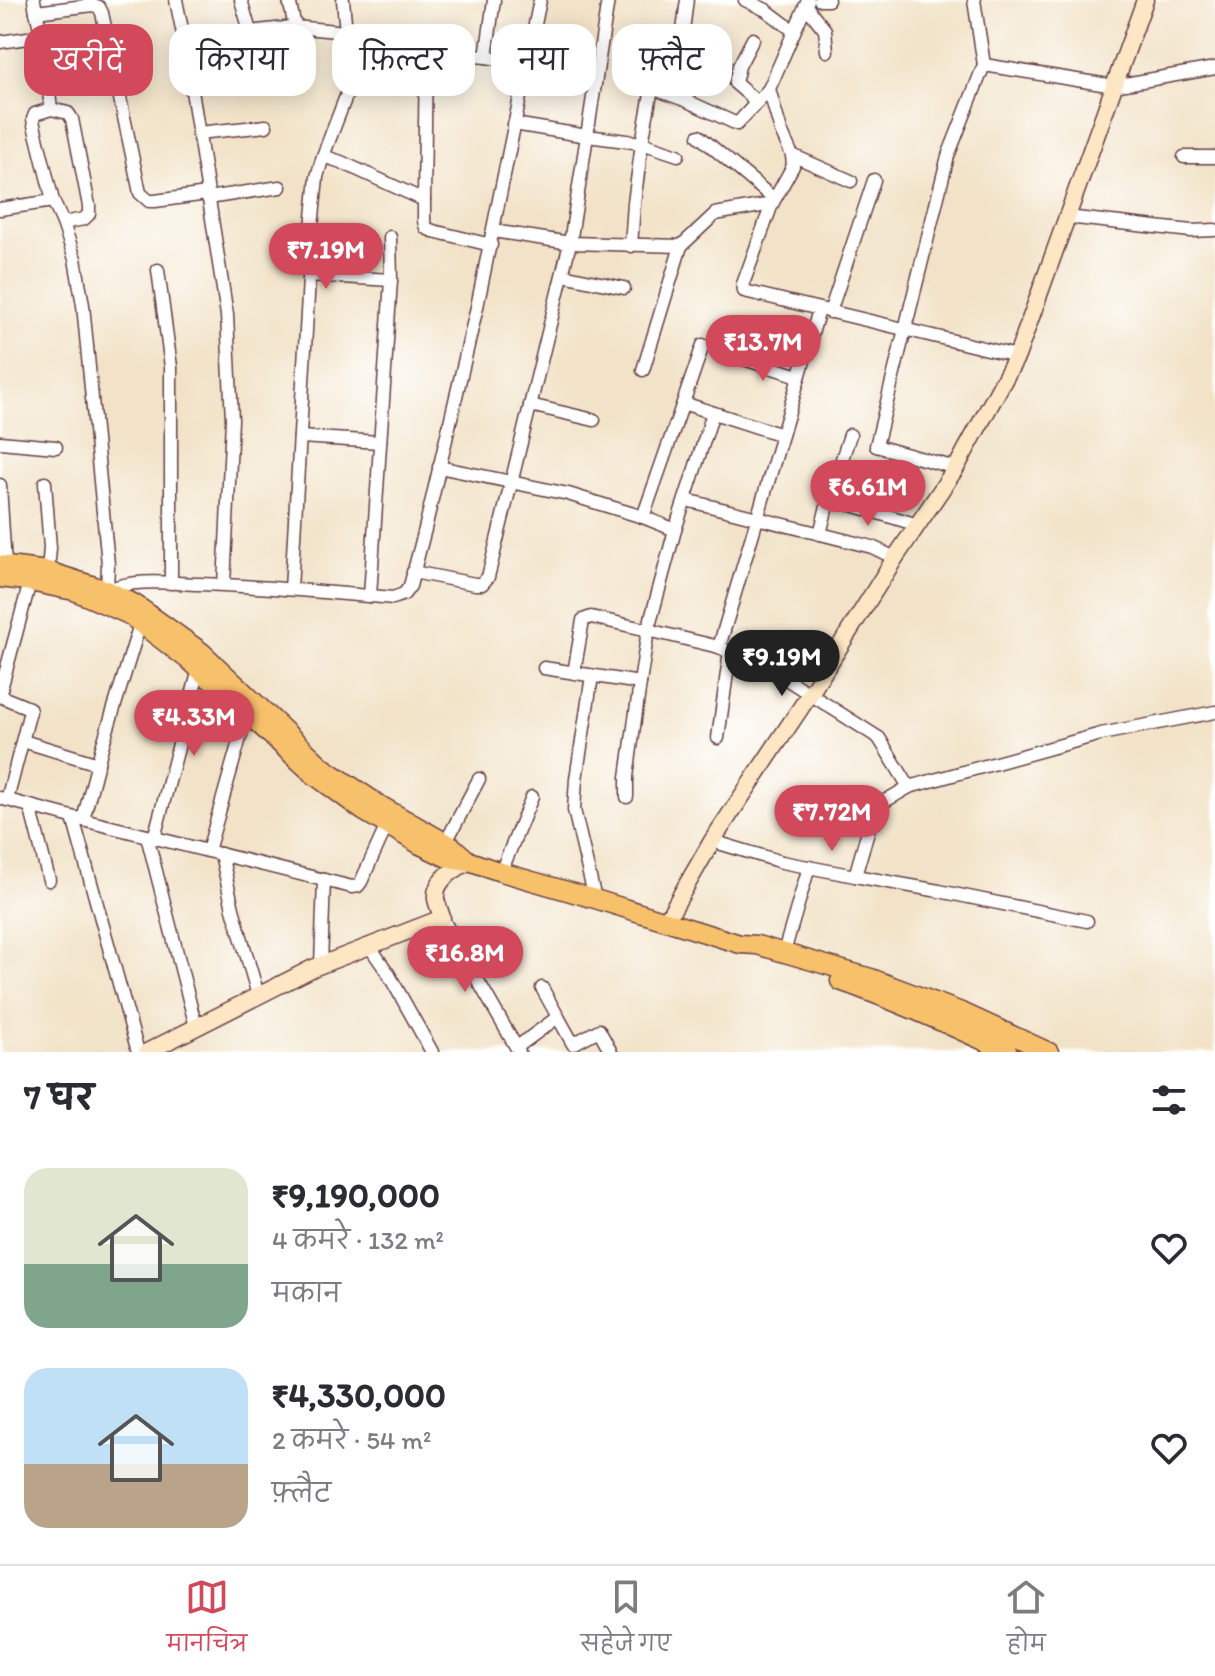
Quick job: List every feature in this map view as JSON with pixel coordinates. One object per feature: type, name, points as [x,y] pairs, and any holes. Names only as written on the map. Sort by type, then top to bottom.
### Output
[{"type":"main road","points":[[666,921],[712,841],[956,468],[1017,356],[1145,0]]},
{"type":"main road","points":[[2,569],[48,571],[104,596],[199,669],[314,775],[363,811],[420,845],[445,857],[469,861],[740,944],[755,953],[865,990],[1008,1052]]},
{"type":"main road","points":[[2,569],[30,582],[135,604],[202,652],[323,767],[446,842],[469,861]]},
{"type":"main road","points":[[147,1052],[321,965],[442,918],[436,898],[442,880],[469,861]]},
{"type":"main road","points":[[740,944],[784,952],[871,978],[964,1013],[1049,1052]]},
{"type":"street","points":[[176,0],[181,24]]},
{"type":"street","points":[[241,0],[248,24]]},
{"type":"street","points":[[289,0],[294,24]]},
{"type":"street","points":[[343,0],[345,24]]},
{"type":"street","points":[[486,57],[494,0]]},
{"type":"street","points":[[535,24],[540,0]]},
{"type":"street","points":[[413,572],[475,584],[486,581],[570,243],[608,0]]},
{"type":"street","points":[[683,24],[687,0]]},
{"type":"street","points":[[745,0],[766,10],[794,31]]},
{"type":"street","points":[[820,0],[828,0]]},
{"type":"street","points":[[956,468],[876,446],[948,156],[984,65],[974,0]]},
{"type":"street","points":[[674,96],[737,124],[769,89],[807,3]]},
{"type":"street","points":[[807,3],[825,30],[827,51]]},
{"type":"street","points":[[35,6],[61,4],[99,7],[140,193],[144,197],[155,201],[280,187]]},
{"type":"street","points":[[0,42],[24,39]]},
{"type":"street","points":[[753,39],[739,66],[735,83],[757,102]]},
{"type":"street","points":[[475,56],[491,58]]},
{"type":"street","points":[[984,65],[1114,86],[1215,68]]},
{"type":"street","points":[[769,89],[793,166],[773,202],[743,284],[744,291],[1017,356]]},
{"type":"street","points":[[49,96],[51,109]]},
{"type":"street","points":[[192,96],[227,315],[232,420],[224,585]]},
{"type":"street","points":[[291,589],[317,177],[346,96]]},
{"type":"street","points":[[425,96],[426,228],[491,245]]},
{"type":"street","points":[[104,596],[121,585],[140,582],[291,589],[393,598],[404,594],[410,586],[491,245],[520,96]]},
{"type":"street","points":[[631,246],[634,203],[651,96]]},
{"type":"street","points":[[63,223],[84,219],[89,214],[89,206],[72,119],[68,113],[51,109],[35,114],[33,119],[53,201],[75,259],[83,305],[107,549],[104,596]]},
{"type":"street","points":[[514,124],[642,143],[678,155]]},
{"type":"street","points":[[198,133],[266,126]]},
{"type":"street","points":[[699,136],[773,202]]},
{"type":"street","points":[[792,155],[851,181]]},
{"type":"street","points":[[323,156],[424,200]]},
{"type":"street","points":[[1184,157],[1215,157]]},
{"type":"street","points":[[718,738],[724,649],[757,518],[799,376],[874,180]]},
{"type":"street","points":[[0,209],[53,201]]},
{"type":"street","points":[[643,370],[681,246],[715,214],[773,202]]},
{"type":"street","points":[[1067,217],[1191,231],[1215,230]]},
{"type":"street","points":[[493,231],[570,243],[681,246]]},
{"type":"street","points":[[370,596],[391,280],[390,237]]},
{"type":"street","points":[[158,270],[171,367],[171,583]]},
{"type":"street","points":[[309,275],[391,280]]},
{"type":"street","points":[[563,275],[624,288]]},
{"type":"street","points":[[643,517],[703,345]]},
{"type":"street","points":[[737,357],[799,376]]},
{"type":"street","points":[[683,403],[782,435]]},
{"type":"street","points":[[530,405],[594,420]]},
{"type":"street","points":[[627,797],[627,777],[648,630],[675,530],[713,413]]},
{"type":"street","points":[[820,534],[850,435]]},
{"type":"street","points":[[300,437],[380,442]]},
{"type":"street","points":[[0,442],[56,447]]},
{"type":"street","points":[[439,467],[568,494],[675,530]]},
{"type":"street","points":[[45,483],[50,548],[48,571]]},
{"type":"street","points":[[0,485],[2,569]]},
{"type":"street","points":[[829,498],[918,525]]},
{"type":"street","points":[[686,500],[872,547],[895,558]]},
{"type":"street","points":[[30,582],[1,693],[6,700],[30,711],[3,799],[352,887],[358,886],[387,825]]},
{"type":"street","points":[[574,673],[583,620],[591,617],[724,649],[783,677],[879,738],[909,787]]},
{"type":"street","points":[[138,1052],[78,819],[140,624]]},
{"type":"street","points":[[544,668],[640,683]]},
{"type":"street","points":[[196,1027],[150,837],[199,669]]},
{"type":"street","points":[[592,676],[574,810],[595,899]]},
{"type":"street","points":[[855,876],[875,807],[909,787],[1101,734],[1215,712]]},
{"type":"street","points":[[247,713],[214,853],[258,995]]},
{"type":"street","points":[[23,741],[98,764]]},
{"type":"street","points":[[446,842],[479,779]]},
{"type":"street","points":[[501,872],[532,797]]},
{"type":"street","points":[[30,806],[49,880]]},
{"type":"street","points":[[712,841],[782,862],[1087,921]]},
{"type":"street","points":[[784,952],[809,867]]},
{"type":"street","points":[[321,965],[324,880]]},
{"type":"street","points":[[442,918],[518,1050],[558,1017]]},
{"type":"street","points":[[370,947],[432,1052]]},
{"type":"street","points":[[542,988],[573,1044],[599,1030],[611,1052]]}]
